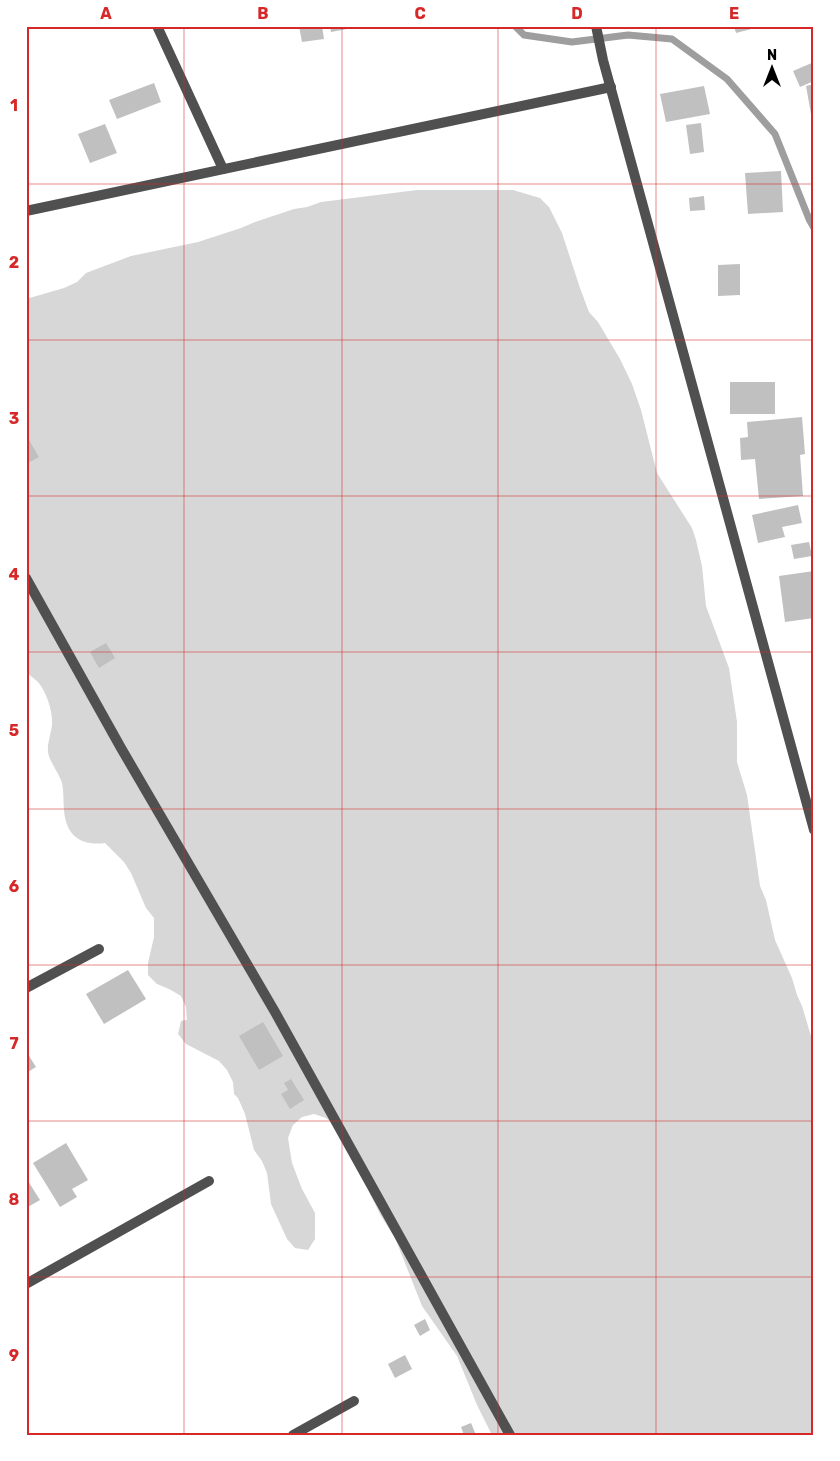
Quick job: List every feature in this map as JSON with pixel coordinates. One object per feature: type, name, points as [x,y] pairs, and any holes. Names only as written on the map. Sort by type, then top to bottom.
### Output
[{"type":"street","points":[[157,26],[223,169]]},
{"type":"street","points":[[596,26],[603,60],[814,830]]},
{"type":"street","points":[[26,211],[611,87]]},
{"type":"street","points":[[26,578],[121,748],[280,1021],[510,1435]]},
{"type":"street","points":[[26,988],[99,949]]},
{"type":"street","points":[[26,1284],[209,1181]]},
{"type":"street","points":[[293,1435],[354,1401]]},
{"type":"shaded area","points":[[417,190],[513,190],[540,198],[549,207],[562,233],[589,312],[598,322],[632,384],[641,410],[657,473],[692,528],[696,540],[702,566],[706,606],[729,668],[737,722],[737,762],[747,795],[760,886],[766,900],[775,940],[792,978],[814,1046],[814,1435],[492,1435],[477,1405],[457,1356],[422,1306],[395,1238],[370,1194],[355,1146],[347,1134],[326,1118],[314,1114],[302,1117],[293,1125],[288,1138],[292,1163],[302,1189],[315,1213],[315,1239],[308,1250],[295,1248],[287,1239],[271,1204],[267,1173],[262,1161],[254,1150],[245,1114],[238,1098],[234,1094],[233,1082],[227,1070],[219,1061],[186,1044],[178,1034],[181,1021],[187,1020],[186,1007],[181,996],[157,984],[148,975],[148,963],[154,937],[154,918],[146,908],[131,873],[124,862],[105,843],[89,843],[76,837],[68,827],[65,819],[62,783],[48,752],[52,720],[47,697],[38,682],[26,672],[26,299],[64,288],[77,282],[86,273],[131,256],[198,242],[294,209],[321,202]]},
{"type":"building","points":[[299,26],[322,26],[324,39],[302,42]]},
{"type":"building","points":[[330,26],[358,26],[358,27],[331,32]]},
{"type":"building","points":[[734,26],[759,26],[759,27],[736,33]]},
{"type":"building","points":[[814,62],[814,81],[800,87],[793,71]]},
{"type":"building","points":[[154,83],[161,102],[117,119],[109,100]]},
{"type":"building","points":[[814,84],[814,114],[811,114],[806,86]]},
{"type":"building","points":[[704,86],[710,114],[666,122],[660,94]]},
{"type":"building","points":[[701,123],[704,152],[690,154],[686,125]]},
{"type":"building","points":[[105,124],[117,153],[90,163],[78,134]]},
{"type":"building","points":[[781,171],[783,212],[748,214],[745,173]]},
{"type":"building","points":[[704,196],[705,210],[690,211],[689,198]]},
{"type":"building","points":[[740,264],[740,295],[718,296],[718,265]]},
{"type":"building","points":[[730,382],[775,382],[775,414],[730,414]]},
{"type":"building","points":[[802,417],[805,454],[800,455],[803,496],[759,499],[755,459],[741,460],[740,438],[748,437],[747,422]]},
{"type":"building","points":[[29,440],[39,457],[26,464],[26,441]]},
{"type":"building","points":[[798,505],[802,523],[782,527],[785,537],[758,543],[752,515]]},
{"type":"building","points":[[809,542],[812,556],[794,559],[791,545]]},
{"type":"building","points":[[814,571],[814,618],[785,622],[779,576]]},
{"type":"building","points":[[106,643],[115,658],[99,668],[90,652]]},
{"type":"building","points":[[128,970],[146,999],[104,1024],[86,994]]},
{"type":"building","points":[[263,1022],[283,1056],[259,1070],[239,1036]]},
{"type":"building","points":[[26,1051],[36,1067],[26,1073]]},
{"type":"building","points":[[291,1079],[304,1100],[290,1109],[281,1094],[288,1090],[284,1083]]},
{"type":"building","points":[[66,1143],[88,1180],[72,1189],[77,1197],[60,1207],[33,1163]]},
{"type":"building","points":[[28,1181],[40,1200],[26,1208],[26,1182]]},
{"type":"building","points":[[425,1319],[430,1330],[420,1336],[414,1325]]},
{"type":"building","points":[[405,1355],[412,1369],[395,1378],[388,1364]]},
{"type":"building","points":[[471,1423],[476,1435],[464,1435],[461,1427]]},
{"type":"waterway","points":[[515,26],[524,35],[572,42],[628,35],[672,39],[727,79],[775,134],[814,228]]}]
